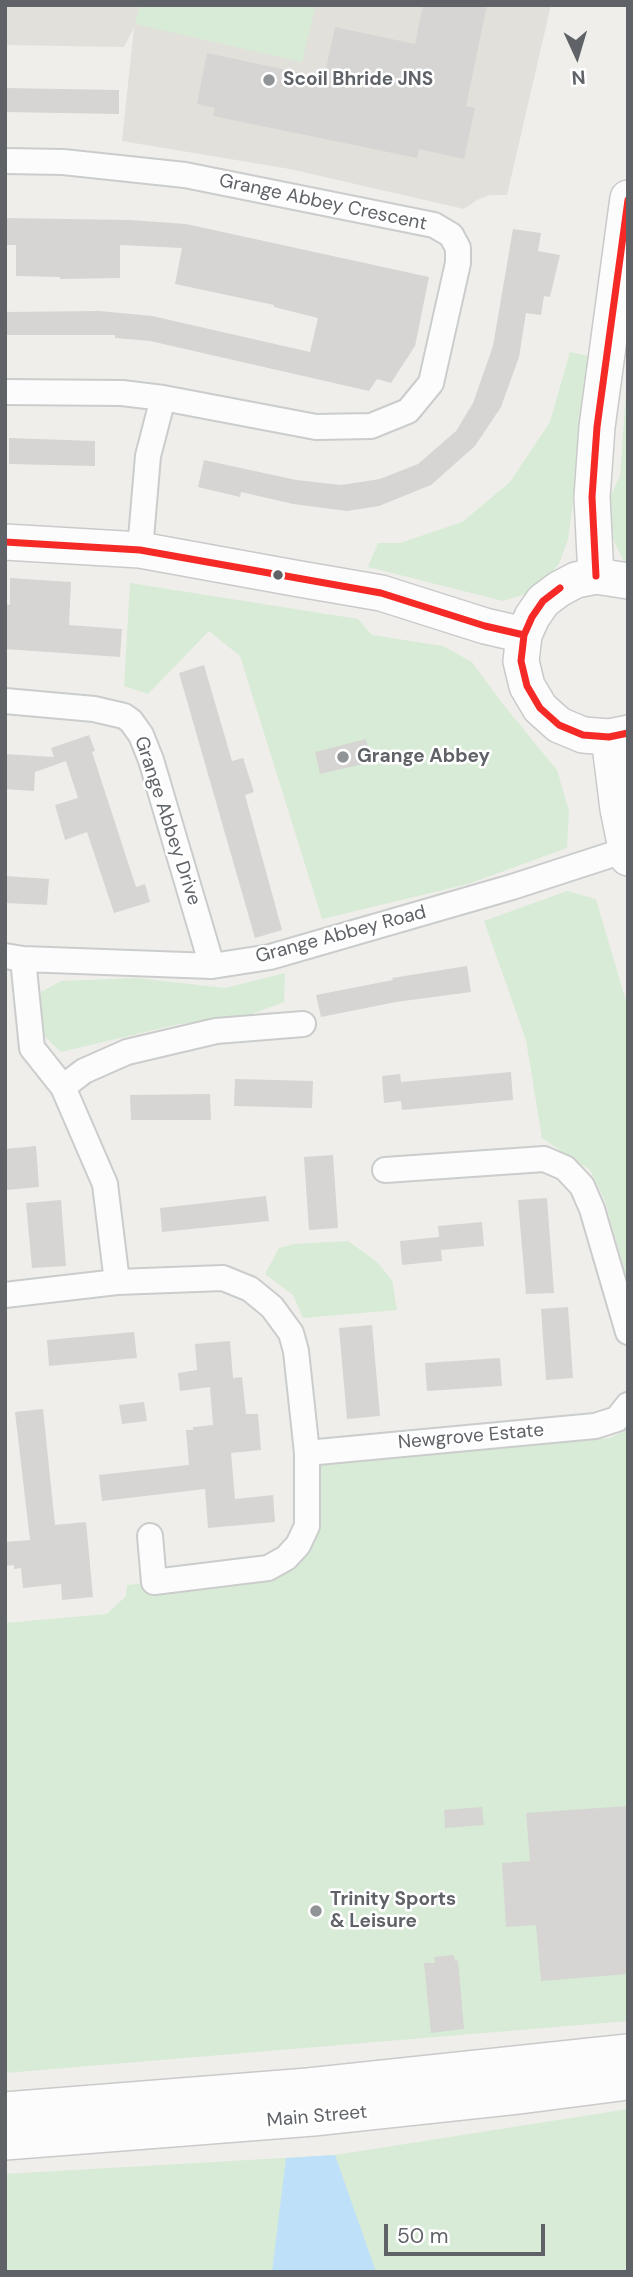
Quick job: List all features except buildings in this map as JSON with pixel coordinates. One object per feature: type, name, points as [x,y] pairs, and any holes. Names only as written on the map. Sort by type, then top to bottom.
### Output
[{"type":"street","name":"Grange Abbey Crescent","points":[[5,161],[63,162],[185,175],[434,225],[451,235],[458,248],[458,264],[431,383],[408,411],[371,426],[316,427],[163,398],[122,393],[5,392]]},
{"type":"street","points":[[627,854],[618,809],[618,735],[583,736],[559,725],[540,708],[527,686],[521,661],[524,635],[543,601],[576,580],[612,578],[592,497],[597,427],[628,198]]},
{"type":"street","points":[[140,550],[148,456],[163,398]]},
{"type":"street","points":[[5,542],[140,550],[381,593],[485,626],[524,635]]},
{"type":"street","name":"Grange Abbey Drive","points":[[5,701],[94,709],[124,716],[131,721],[141,735],[151,760],[212,965]]},
{"type":"street","name":"Grange Abbey Road","points":[[14,958],[212,965],[270,957],[627,854]]},
{"type":"street","points":[[14,958],[32,1048],[63,1087],[105,1184],[117,1282]]},
{"type":"street","points":[[63,1087],[85,1071],[127,1052],[216,1031],[303,1024]]},
{"type":"street","points":[[384,1170],[544,1159],[565,1168],[582,1186],[592,1209],[628,1332]]},
{"type":"street","points":[[5,1295],[117,1282],[223,1278],[250,1289],[272,1307],[291,1333],[296,1351],[307,1453],[307,1526],[298,1545],[286,1558],[268,1568],[154,1582],[150,1536]]},
{"type":"street","name":"Newgrove Estate","points":[[307,1453],[595,1426],[617,1419],[628,1405]]},
{"type":"street","name":"Main Street","points":[[5,2110],[322,2085],[628,2052]]},
{"type":"street","name":"Main Street","points":[[5,2142],[313,2118],[628,2082]]},
{"type":"shaded area","points":[[5,5],[551,5],[507,195],[490,195],[464,209],[290,169],[122,141],[134,27],[124,47],[5,45]]},
{"type":"green space","points":[[140,5],[316,5],[302,62],[135,24]]},
{"type":"green space","points":[[570,352],[593,357],[568,539],[559,564],[535,591],[503,601],[368,567],[378,543],[400,543],[462,522],[510,482],[550,422]]},
{"type":"green space","points":[[628,365],[628,564],[623,560],[612,537],[610,497],[620,476]]},
{"type":"green space","points":[[130,583],[358,619],[372,635],[443,646],[472,662],[557,770],[569,811],[567,848],[468,884],[322,919],[240,656],[209,631],[148,694],[124,686]]},
{"type":"green space","points":[[567,891],[596,899],[628,1008],[628,1284],[605,1201],[590,1170],[542,1138],[526,1040],[484,921]]},
{"type":"green space","points":[[285,973],[284,1002],[241,1018],[179,1024],[61,1052],[39,1031],[41,992],[61,981],[137,978],[225,988]]},
{"type":"green space","points":[[348,1241],[377,1262],[392,1280],[397,1310],[303,1318],[293,1295],[265,1274],[279,1248],[294,1244]]},
{"type":"green space","points":[[628,1429],[628,2021],[5,2073],[5,1623],[107,1614],[126,1596],[127,1585],[261,1569],[314,1524],[315,1461],[610,1438]]},
{"type":"green space","points":[[628,2109],[628,2272],[5,2272],[5,2174],[335,2155]]},
{"type":"water","points":[[335,2155],[376,2272],[272,2272],[286,2158]]},
{"type":"transit line","points":[[596,576],[592,497],[597,427],[628,200]]},
{"type":"transit line","points":[[5,542],[140,550],[381,593],[485,626],[524,635]]},
{"type":"transit line","points":[[560,588],[543,601],[524,635],[521,661],[527,686],[540,708],[559,725],[583,735],[609,737],[628,733]]},
{"type":"place","name":"Scoil Bhride JNS","points":[[269,80]]},
{"type":"place","name":"Grange Abbey","points":[[343,757]]},
{"type":"place","name":"Trinity Sports & Leisure","points":[[316,1911]]}]
